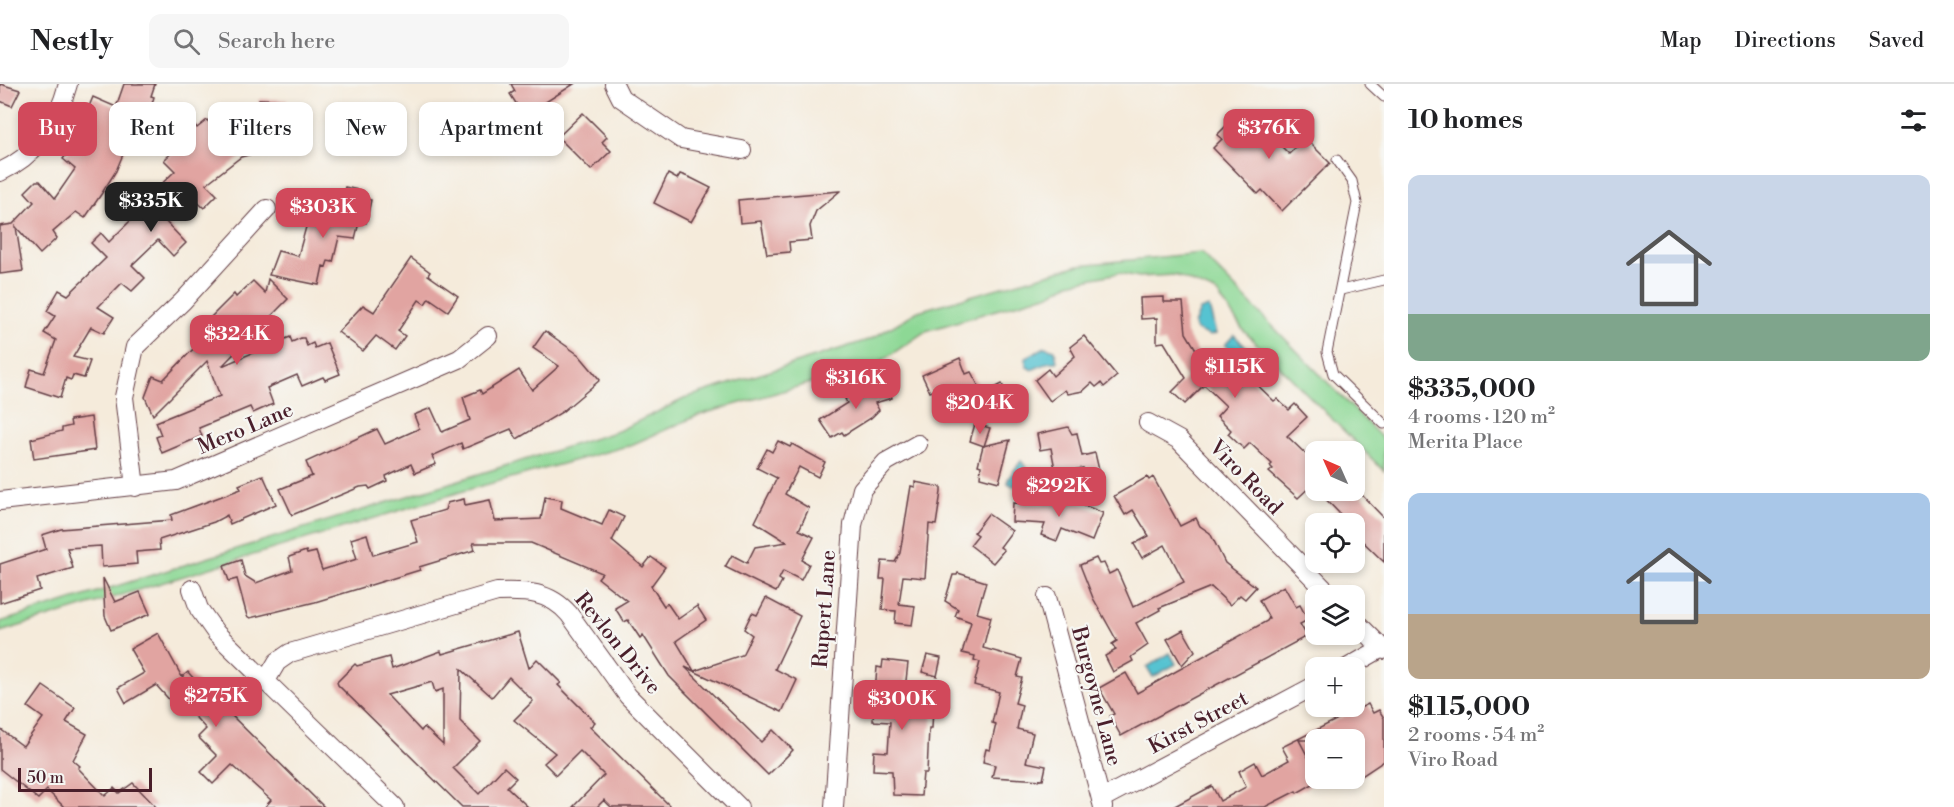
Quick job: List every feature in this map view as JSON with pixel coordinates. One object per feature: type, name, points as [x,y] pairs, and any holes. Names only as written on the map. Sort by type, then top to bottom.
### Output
[{"type":"street","points":[[0,172],[38,145],[53,124],[68,84]]},
{"type":"street","points":[[614,84],[621,98],[681,139],[742,150]]},
{"type":"street","points":[[135,487],[124,397],[135,347],[183,301],[267,209]]},
{"type":"street","name":"Mero Lane","points":[[0,501],[176,481],[459,359],[488,336]]},
{"type":"street","name":"Viro Road","points":[[1148,423],[1179,440],[1320,585]]},
{"type":"street","name":"Rupert Lane","points":[[834,807],[852,525],[862,489],[886,462],[918,444]]},
{"type":"street","points":[[192,589],[199,609],[216,633],[267,679],[395,807]]},
{"type":"street","name":"Revlon Drive","points":[[267,679],[277,662],[290,653],[497,592],[521,591],[546,595],[558,602],[569,614],[628,696],[739,807]]},
{"type":"street","name":"Burgoyne Lane","points":[[1047,597],[1102,803]]},
{"type":"street","points":[[1365,631],[1383,649],[1365,658]]},
{"type":"street","name":"Kirst Street","points":[[1102,803],[1305,691]]},
{"type":"lane","points":[[1371,84],[1384,97]]},
{"type":"lane","points":[[1337,160],[1352,181],[1358,203],[1328,352],[1333,374],[1384,424]]},
{"type":"lane","points":[[1341,290],[1384,280]]},
{"type":"green space","points":[[1201,253],[1384,440],[1384,471],[1365,452],[1365,441],[1354,441],[1243,330],[1217,293],[1175,275],[1139,277],[1119,273],[1069,283],[1053,293],[926,331],[877,364],[699,415],[631,445],[467,490],[0,632],[0,622],[618,431],[688,397],[871,339],[918,311],[1079,265]]},
{"type":"water","points":[[1209,307],[1216,334],[1210,336],[1196,330],[1194,325],[1200,310]]},
{"type":"water","points":[[1234,335],[1255,356],[1245,366],[1225,345]]},
{"type":"water","points":[[1045,347],[1055,350],[1057,362],[1049,362],[1032,370],[1027,367],[1025,358]]},
{"type":"water","points":[[1021,461],[1027,468],[1018,485],[1013,486],[1008,483],[1008,479]]},
{"type":"water","points":[[1170,653],[1176,664],[1153,677],[1147,667]]},
{"type":"building","points":[[0,84],[20,90],[12,106],[0,101]]},
{"type":"building","points":[[124,84],[155,84],[151,96],[154,97],[152,102],[118,102]]},
{"type":"building","points":[[511,84],[574,84],[546,102],[515,102],[510,94],[515,91]]},
{"type":"building","points":[[93,97],[109,104],[109,156],[122,156],[116,171],[85,218],[76,212],[53,232],[57,238],[40,254],[16,227],[23,271],[0,274],[0,226],[13,224],[34,202],[25,192],[36,181],[40,181],[55,198],[75,169],[63,159],[65,156],[97,156],[97,102],[91,102]]},
{"type":"building","points":[[259,99],[287,100],[287,102],[259,102]]},
{"type":"building","points":[[1240,112],[1244,116],[1248,113],[1289,154],[1305,138],[1330,163],[1282,211],[1262,190],[1258,194],[1213,148],[1222,139],[1217,135]]},
{"type":"building","points":[[583,113],[607,137],[602,142],[611,151],[591,170],[564,143],[564,131]]},
{"type":"building","points":[[207,120],[208,156],[245,156],[206,184],[217,195],[204,208],[192,197],[166,222],[186,243],[173,256],[158,240],[132,265],[145,278],[132,291],[122,283],[98,307],[114,317],[104,333],[91,327],[73,357],[90,361],[84,378],[73,375],[71,380],[66,378],[60,398],[26,387],[31,369],[44,373],[56,340],[44,333],[55,316],[47,311],[59,290],[68,295],[106,258],[91,243],[101,233],[109,242],[153,198],[150,195],[175,171],[164,160],[168,156],[196,156],[196,127]]},
{"type":"building","points":[[668,174],[677,179],[680,174],[711,188],[691,222],[654,203]]},
{"type":"building","points":[[345,187],[363,191],[362,198],[371,200],[366,223],[359,222],[355,239],[339,237],[333,262],[328,261],[326,267],[323,266],[319,285],[269,275],[278,251],[298,256],[309,216],[325,219],[326,215],[331,216],[338,192],[343,193]]},
{"type":"building","points":[[840,191],[816,211],[810,226],[812,240],[789,242],[790,252],[767,254],[761,221],[740,223],[738,200]]},
{"type":"building","points":[[411,258],[430,272],[428,275],[458,296],[448,311],[429,298],[425,304],[419,300],[398,331],[405,336],[395,350],[376,336],[363,351],[338,332],[363,305],[374,312]]},
{"type":"building","points":[[268,279],[288,299],[222,366],[290,337],[292,342],[304,338],[307,346],[313,343],[315,348],[327,343],[340,374],[325,380],[323,377],[302,386],[297,375],[267,388],[273,404],[253,413],[250,407],[199,428],[202,436],[162,453],[156,437],[161,435],[156,422],[220,396],[207,361],[153,415],[145,397],[153,376],[163,380],[200,342],[193,335],[234,294],[236,297],[253,281],[265,293]]},
{"type":"building","points":[[1164,297],[1164,302],[1183,302],[1186,333],[1203,361],[1213,351],[1238,375],[1242,370],[1274,401],[1277,399],[1289,410],[1295,404],[1307,417],[1287,436],[1305,453],[1305,491],[1298,498],[1269,472],[1273,469],[1270,466],[1272,464],[1250,443],[1244,449],[1228,434],[1231,430],[1217,416],[1226,406],[1204,385],[1185,404],[1172,392],[1186,378],[1164,342],[1157,343],[1157,318],[1141,319],[1140,298]]},
{"type":"building","points":[[545,331],[579,355],[600,380],[562,412],[517,439],[511,429],[463,449],[461,443],[432,456],[436,464],[415,473],[411,464],[386,476],[387,481],[370,489],[368,486],[360,487],[292,515],[280,489],[312,476],[306,462],[377,429],[385,444],[419,428],[414,415],[431,408],[442,432],[470,420],[463,397],[480,390],[482,394],[519,370],[532,390],[559,366],[533,348]]},
{"type":"building","points":[[1084,336],[1117,376],[1104,387],[1101,383],[1096,387],[1092,383],[1083,391],[1068,394],[1065,390],[1050,401],[1035,380],[1048,369],[1053,376],[1075,356],[1070,347]]},
{"type":"building","points":[[960,358],[966,374],[971,372],[983,394],[1002,384],[1009,400],[978,415],[982,399],[956,409],[943,387],[930,392],[922,375]]},
{"type":"building","points":[[887,381],[892,398],[875,403],[879,410],[871,418],[844,435],[842,432],[832,438],[820,420],[847,403],[845,399],[860,390]]},
{"type":"building","points":[[91,417],[95,450],[34,459],[31,439],[62,431],[62,428],[71,426],[70,420]]},
{"type":"building","points":[[975,424],[990,428],[984,446],[970,441]]},
{"type":"building","points":[[1068,427],[1072,434],[1077,433],[1082,456],[1095,453],[1099,470],[1084,474],[1083,468],[1056,474],[1051,448],[1040,450],[1037,434]]},
{"type":"building","points":[[1010,440],[999,482],[980,477],[981,466],[978,465],[983,446]]},
{"type":"building","points":[[778,441],[790,447],[792,444],[825,462],[818,477],[799,467],[785,494],[809,508],[799,530],[814,537],[802,560],[809,564],[801,580],[783,571],[779,579],[782,581],[776,592],[725,567],[732,555],[747,563],[755,547],[787,542],[755,522],[777,478],[757,468],[767,449],[772,452]]},
{"type":"building","points":[[263,475],[276,504],[230,524],[227,515],[214,522],[159,540],[160,550],[136,552],[137,564],[102,567],[101,546],[67,548],[73,568],[37,579],[40,590],[0,603],[0,564],[46,549],[42,535],[61,529],[172,520],[171,515],[241,489],[239,485]]},
{"type":"building","points":[[1147,477],[1149,480],[1153,477],[1180,526],[1196,518],[1200,526],[1210,533],[1225,563],[1256,587],[1245,599],[1240,595],[1230,605],[1211,587],[1159,608],[1160,610],[1136,623],[1148,645],[1131,657],[1133,661],[1113,672],[1105,656],[1116,650],[1112,644],[1117,641],[1093,598],[1080,565],[1096,558],[1099,564],[1104,563],[1109,574],[1117,570],[1133,607],[1184,582],[1165,545],[1142,558],[1134,544],[1149,536],[1133,510],[1125,515],[1114,496]]},
{"type":"building","points":[[915,482],[941,487],[941,492],[936,525],[929,524],[925,578],[903,576],[899,604],[915,606],[912,625],[895,623],[896,611],[882,610],[885,579],[880,579],[882,561],[895,562],[900,553],[911,486],[915,487]]},
{"type":"building","points":[[1061,496],[1103,513],[1092,541],[1062,529],[1057,541],[1041,535],[1045,524],[1012,522],[1013,503],[1046,504],[1049,497],[1062,503]]},
{"type":"building","points":[[545,497],[562,500],[561,508],[602,525],[609,510],[624,517],[612,541],[643,567],[651,557],[665,567],[651,586],[664,606],[667,603],[678,619],[697,606],[706,620],[676,641],[694,671],[742,655],[752,635],[744,629],[752,613],[757,615],[766,598],[800,616],[775,669],[797,680],[782,712],[685,667],[761,742],[773,730],[793,750],[768,775],[669,676],[643,635],[640,638],[628,620],[624,622],[615,608],[627,601],[598,578],[602,573],[531,543],[473,543],[475,550],[419,567],[420,570],[315,602],[250,618],[247,616],[237,579],[229,581],[224,566],[241,560],[245,576],[256,583],[292,570],[289,557],[306,551],[307,554],[316,552],[322,570],[357,559],[351,539],[367,534],[373,555],[418,542],[411,520],[445,510],[447,503],[464,499],[465,505],[490,500],[495,521],[541,519]]},
{"type":"building","points":[[1365,498],[1384,518],[1384,562],[1365,544],[1365,513],[1339,513],[1328,501],[1365,501]]},
{"type":"building","points":[[988,514],[1012,531],[1000,547],[1004,550],[993,563],[970,545],[978,535],[974,532]]},
{"type":"building","points":[[958,573],[986,582],[977,613],[991,617],[983,648],[1022,659],[1017,677],[1022,678],[1015,703],[1022,705],[1017,729],[1033,733],[1026,762],[1046,766],[1043,780],[992,777],[995,765],[983,762],[986,749],[990,750],[996,724],[992,723],[999,692],[974,685],[980,662],[974,660],[975,656],[962,653],[971,622],[955,616],[958,609],[945,601],[953,575]]},
{"type":"building","points":[[103,578],[115,602],[140,592],[150,614],[111,630],[105,616]]},
{"type":"building","points":[[1284,586],[1296,607],[1300,605],[1305,614],[1305,622],[1300,624],[1305,637],[1121,736],[1110,716],[1114,714],[1099,688],[1126,673],[1137,693],[1267,621],[1269,618],[1259,600]]},
{"type":"building","points":[[1183,630],[1195,651],[1182,665],[1167,639]]},
{"type":"building","points":[[518,632],[529,668],[537,659],[561,683],[558,685],[595,722],[590,727],[671,807],[611,807],[604,800],[597,807],[573,807],[604,775],[580,751],[556,775],[544,763],[555,753],[514,720],[533,701],[509,677],[492,697],[461,669],[460,721],[480,741],[453,768],[479,794],[504,767],[516,778],[507,787],[528,807],[462,807],[337,682],[355,664],[357,666],[389,657],[392,669],[441,651],[442,654]],"holes":[[[432,682],[435,692],[443,689],[443,745],[424,727],[421,731],[387,695]]]},
{"type":"building","points":[[158,633],[182,677],[188,672],[223,712],[225,709],[324,807],[265,807],[271,800],[232,765],[213,784],[201,772],[217,756],[198,737],[206,729],[188,709],[182,714],[156,685],[126,703],[118,688],[144,673],[130,649]]},
{"type":"building","points":[[927,655],[941,658],[937,676],[922,672]]},
{"type":"building","points":[[883,660],[908,663],[904,698],[915,701],[914,707],[933,708],[932,728],[929,728],[927,773],[923,773],[921,796],[893,795],[892,771],[873,770],[874,751],[888,752],[890,722],[873,721],[877,667],[882,668]]},
{"type":"building","points":[[43,686],[75,708],[66,722],[87,734],[73,760],[80,766],[78,768],[105,796],[114,788],[119,793],[133,783],[156,807],[64,807],[47,790],[38,799],[0,769],[0,729],[23,746],[43,718],[28,707]]},
{"type":"building","points":[[1368,704],[1373,713],[1379,710],[1384,718],[1384,761],[1365,774],[1365,729],[1318,729],[1342,717],[1365,717],[1365,706]]},
{"type":"building","points":[[1305,736],[1305,740],[1299,740],[1305,751],[1305,788],[1297,793],[1296,791],[1265,807],[1173,807],[1212,786],[1220,801],[1246,787],[1239,771],[1255,762],[1262,775],[1289,760],[1282,747]]}]
